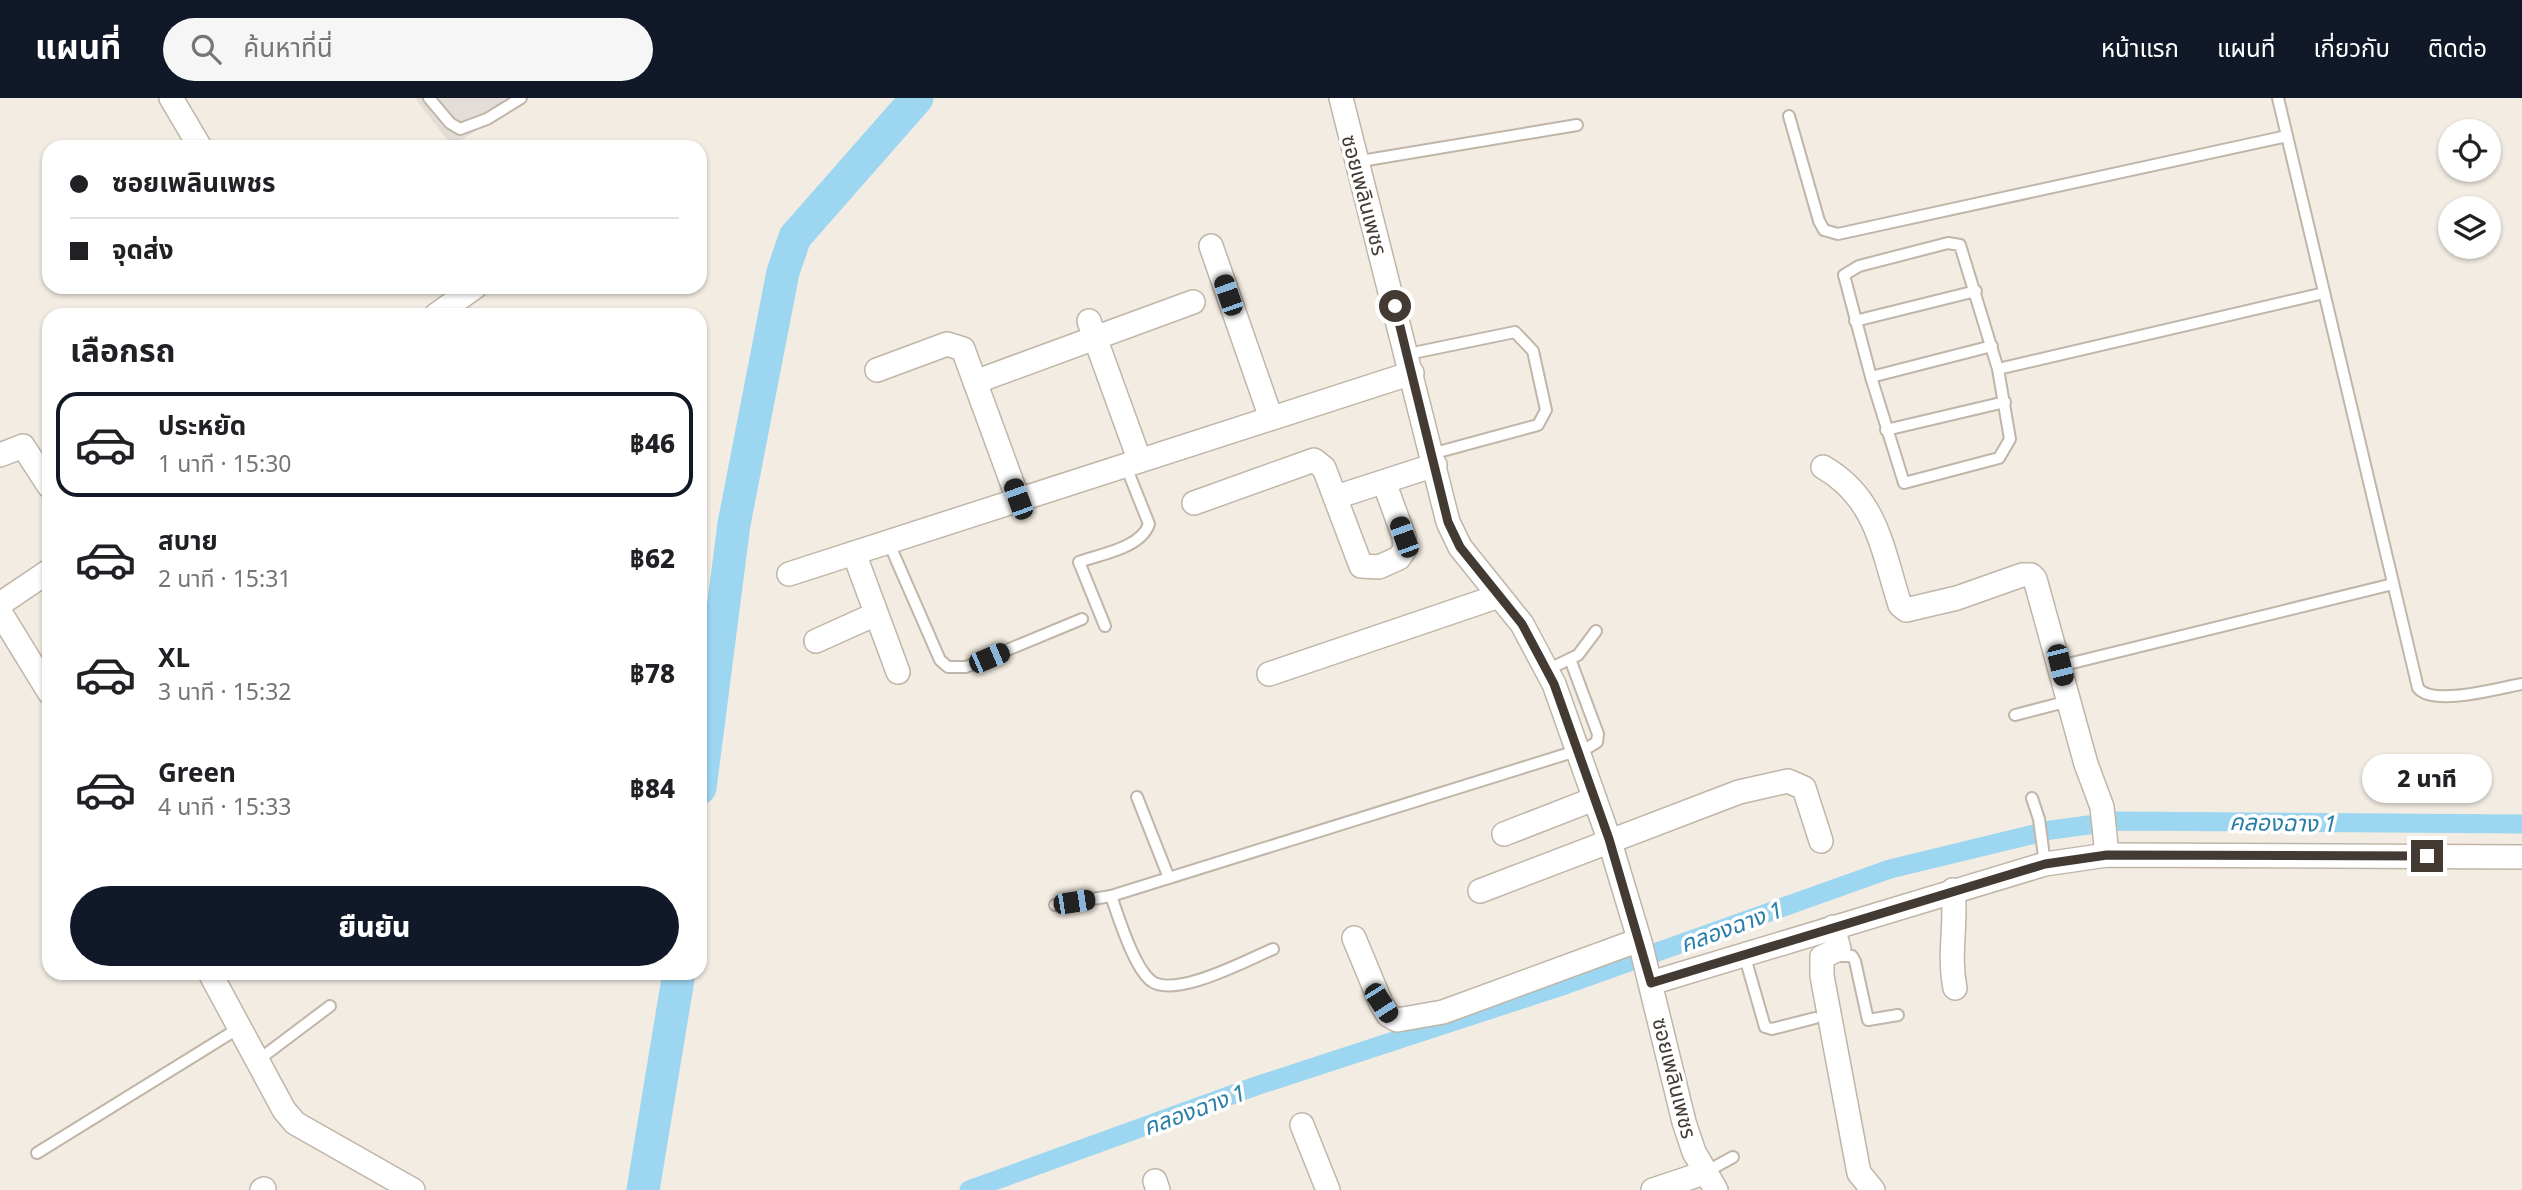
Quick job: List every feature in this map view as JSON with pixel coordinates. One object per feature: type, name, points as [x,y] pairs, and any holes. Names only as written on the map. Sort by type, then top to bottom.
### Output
[{"type":"street","points":[[171,98],[196,140]]},
{"type":"street","name":"ซอยเพลินเพชร","points":[[1341,98],[1448,522],[1460,547],[1522,624],[1547,670],[1609,839],[1644,957],[1684,1122],[1710,1182]]},
{"type":"street","points":[[1211,246],[1271,418]]},
{"type":"street","points":[[446,308],[465,294]]},
{"type":"street","points":[[975,382],[1093,330],[1193,302]]},
{"type":"street","points":[[1093,330],[1132,461]]},
{"type":"street","points":[[877,370],[947,344],[955,344],[962,349],[1018,499]]},
{"type":"street","points":[[789,575],[1132,461],[1271,418],[1410,363]]},
{"type":"street","points":[[0,455],[23,446],[42,475]]},
{"type":"street","points":[[1194,503],[1314,460],[1324,468],[1361,566],[1379,567],[1399,558],[1405,549],[1404,537],[1384,482]]},
{"type":"street","points":[[1336,497],[1384,482],[1433,460]]},
{"type":"street","points":[[1823,467],[1850,486],[1867,507],[1900,605],[1906,610],[1935,605],[2031,575],[2040,590],[2104,820],[2107,850]]},
{"type":"street","points":[[854,553],[898,672]]},
{"type":"street","points":[[0,604],[42,576]]},
{"type":"street","points":[[1269,674],[1499,596]]},
{"type":"street","points":[[0,612],[42,681]]},
{"type":"street","points":[[816,641],[876,614]]},
{"type":"street","points":[[1480,891],[1609,839],[1739,792],[1788,781],[1798,783],[1808,795],[1821,841]]},
{"type":"street","points":[[1504,834],[1594,799]]},
{"type":"street","points":[[1354,937],[1381,1003],[1388,1015],[1397,1020],[1443,1012],[1644,957],[1744,954],[1836,938],[1953,890],[2044,859],[2107,850],[2522,857]]},
{"type":"street","points":[[1953,890],[1956,917],[1950,958],[1955,988]]},
{"type":"street","points":[[1836,938],[1822,957],[1822,976],[1859,1173],[1873,1190]]},
{"type":"street","points":[[214,980],[284,1110],[295,1124],[413,1190]]},
{"type":"street","points":[[1302,1125],[1328,1190]]},
{"type":"street","points":[[1653,1190],[1710,1182]]},
{"type":"lane","points":[[429,98],[450,123],[460,129],[487,119],[521,98]]},
{"type":"lane","points":[[2278,98],[2421,692],[2427,696],[2451,696],[2522,684]]},
{"type":"lane","points":[[1789,116],[1824,230],[1838,234],[2287,136]]},
{"type":"lane","points":[[1355,162],[1577,125]]},
{"type":"lane","points":[[1948,243],[1960,245],[1976,291],[1998,369],[2010,439],[1999,458],[1908,483],[1900,480],[1844,281],[1847,271],[1948,243]]},
{"type":"lane","points":[[1855,321],[1976,291]]},
{"type":"lane","points":[[1998,369],[2324,293]]},
{"type":"lane","points":[[1410,363],[1515,332],[1532,351],[1538,375],[1546,410],[1538,425],[1433,460]]},
{"type":"lane","points":[[1871,377],[1992,346]]},
{"type":"lane","points":[[1886,430],[2005,402]]},
{"type":"lane","points":[[1105,626],[1079,562],[1137,541],[1146,533],[1149,524],[1132,461]]},
{"type":"lane","points":[[888,541],[940,660],[948,667],[966,667],[1082,619]]},
{"type":"lane","points":[[2073,663],[2393,584]]},
{"type":"lane","points":[[1547,670],[1587,647],[1596,631]]},
{"type":"lane","points":[[1055,905],[1111,896],[1272,844],[1577,753],[1599,738],[1570,659]]},
{"type":"lane","points":[[2015,715],[2069,701]]},
{"type":"lane","points":[[1137,797],[1169,878]]},
{"type":"lane","points":[[2032,798],[2044,859]]},
{"type":"lane","points":[[1111,896],[1139,964],[1148,979],[1156,984],[1184,985],[1273,949]]},
{"type":"lane","points":[[1836,938],[1843,956],[1852,956],[1855,961],[1868,1020],[1898,1015]]},
{"type":"lane","points":[[1744,954],[1765,1027],[1772,1029],[1815,1018]]},
{"type":"lane","points":[[257,1061],[330,1006]]},
{"type":"lane","points":[[37,1153],[239,1028]]},
{"type":"lane","points":[[1710,1182],[1732,1157]]},
{"type":"shaded area","points":[[415,98],[527,98],[461,140],[447,140]]},
{"type":"waterway","points":[[707,734],[734,524],[783,272],[795,237],[917,98]]},
{"type":"waterway","name":"คลองฉาง 1","points":[[969,1190],[1256,1086],[1559,987],[1890,869],[2051,830],[2118,821],[2522,824]]},
{"type":"waterway","points":[[643,1190],[678,980]]},
{"type":"route","points":[[1395,306],[1448,522],[1460,547],[1522,624],[1554,684],[1609,839],[1651,983],[2009,872],[2045,864],[2107,855],[2427,856]]}]
